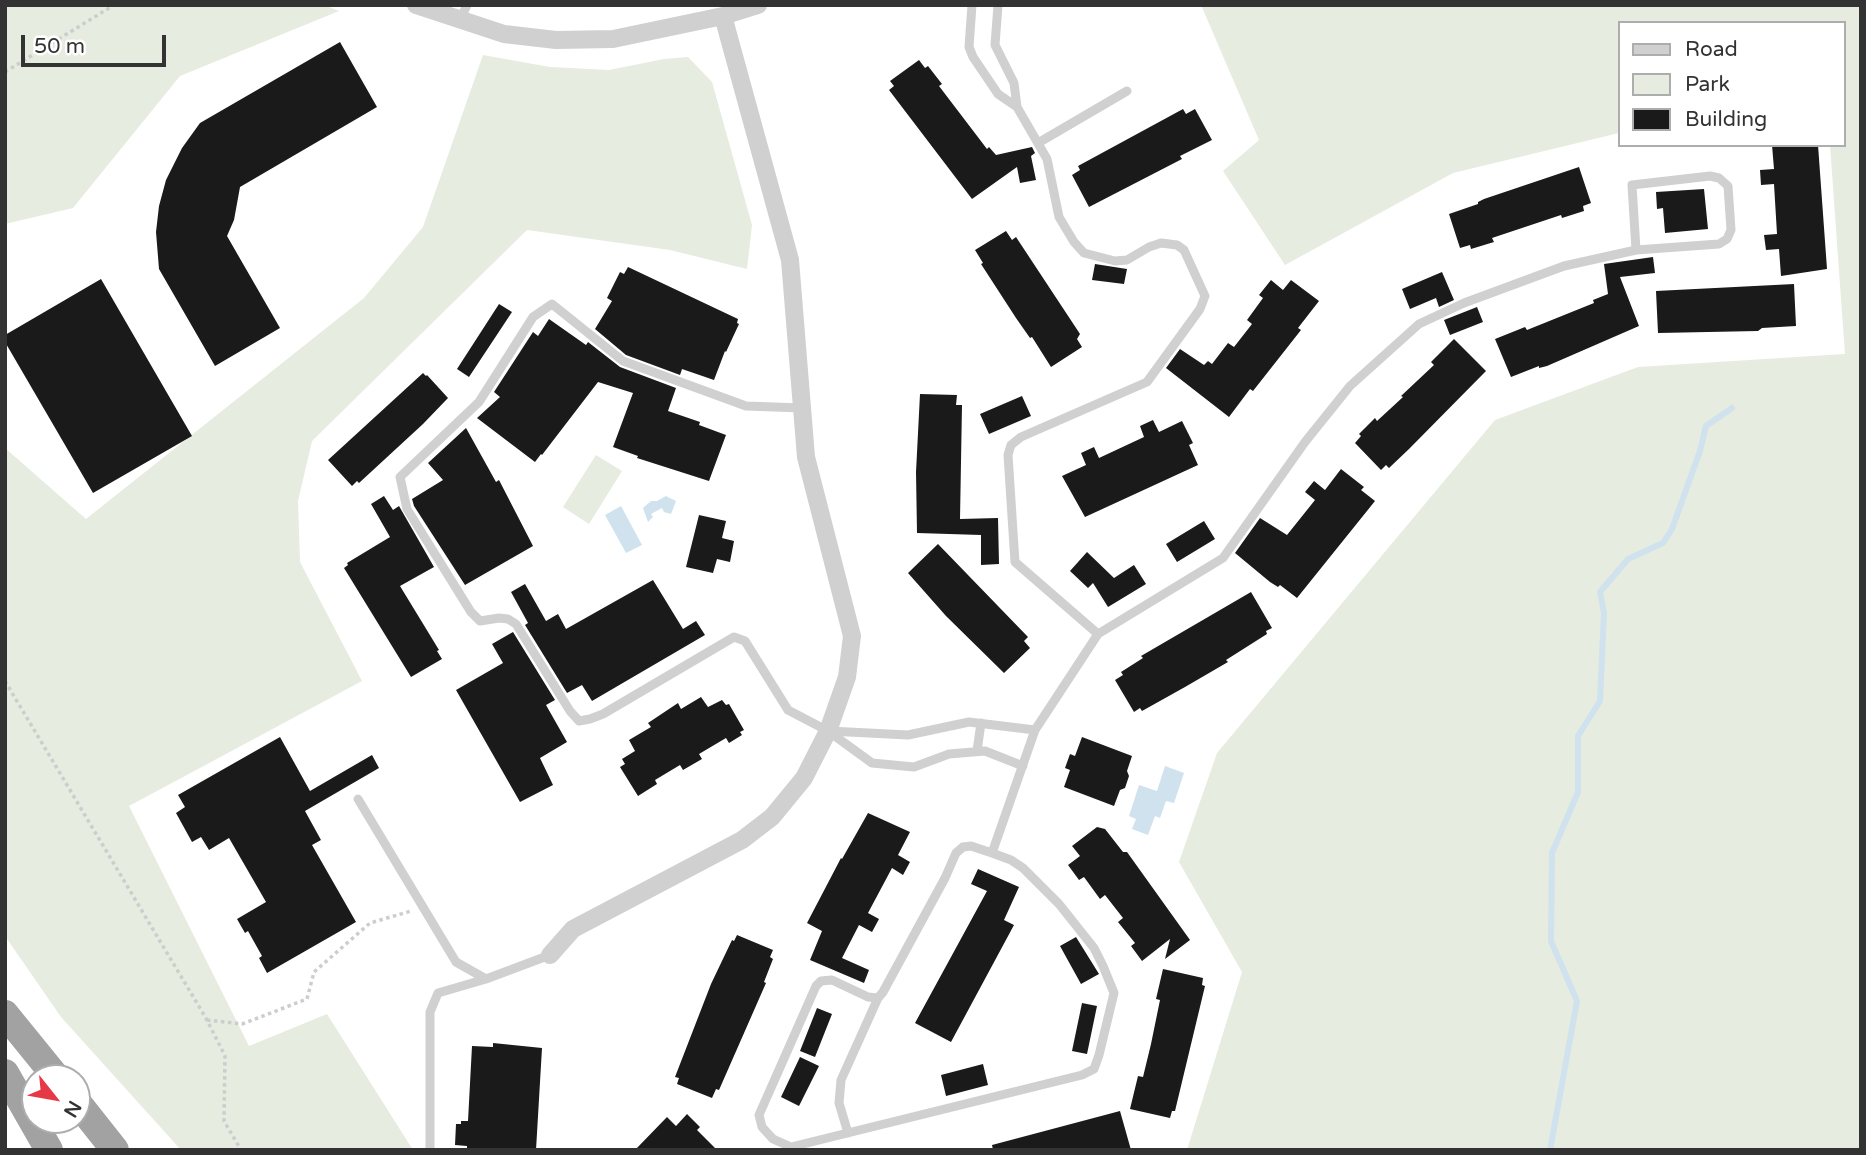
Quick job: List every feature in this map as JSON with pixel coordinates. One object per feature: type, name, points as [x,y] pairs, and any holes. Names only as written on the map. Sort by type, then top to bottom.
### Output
[{"type":"highway","points":[[5,1014],[46,1064]]},
{"type":"highway","points":[[5,1073],[49,1150]]},
{"type":"highway","points":[[91,1119],[116,1150]]},
{"type":"street","points":[[416,5],[463,13],[504,34],[556,40],[613,39],[722,11],[758,5]]},
{"type":"street","points":[[550,956],[573,929],[742,840],[772,817],[804,778],[828,731],[847,677],[852,636],[806,457],[790,260],[722,11]]},
{"type":"lane","points":[[972,5],[970,47],[973,57],[999,94],[1017,107]]},
{"type":"lane","points":[[998,5],[995,45],[1014,83],[1017,107],[1047,159],[1059,217],[1074,243],[1084,254],[1115,261],[1127,260],[1161,243],[1177,245],[1184,250],[1205,296],[1200,309],[1147,382],[1021,437],[1012,445],[1008,455],[1016,562],[1098,634]]},
{"type":"lane","points":[[1038,143],[1127,91]]},
{"type":"lane","points":[[992,853],[1035,730],[1098,634],[1223,558],[1305,442],[1350,386],[1419,324],[1464,303],[1564,265],[1636,250],[1719,244],[1727,239],[1731,230],[1728,186],[1719,178],[1710,176],[1632,185],[1636,250]]},
{"type":"lane","points":[[803,408],[746,406],[623,361],[552,304],[533,317],[479,402],[400,478],[407,509],[471,612],[480,621],[499,618],[516,624],[570,711],[579,721],[603,714],[734,637],[745,641],[788,710],[828,731],[872,763],[914,767],[949,754],[985,751],[1023,766]]},
{"type":"lane","points":[[828,731],[908,735],[969,722],[1035,730]]},
{"type":"lane","points":[[977,751],[981,723]]},
{"type":"lane","points":[[358,799],[456,962],[486,979]]},
{"type":"lane","points":[[848,1133],[839,1103],[841,1080],[878,998],[895,971],[956,853],[963,847],[971,846],[992,853],[1023,868],[1094,948],[1114,993],[1094,1069],[1082,1075],[848,1133],[791,1147],[774,1139],[762,1127],[759,1115],[816,986],[821,981],[832,980],[868,997],[878,998]]},
{"type":"lane","points":[[430,1150],[430,1012],[438,993],[550,956]]},
{"type":"path","points":[[5,72],[114,5]]},
{"type":"path","points":[[5,681],[207,1020],[225,1056],[224,1121],[241,1150]]},
{"type":"path","points":[[207,1020],[242,1024],[307,999],[314,972],[370,923],[423,908]]},
{"type":"green space","points":[[5,5],[324,5],[339,11],[180,76],[73,208],[5,224]]},
{"type":"green space","points":[[1201,5],[1861,5],[1861,1150],[1187,1150],[1242,972],[1179,862],[1217,753],[1495,420],[1638,367],[1845,354],[1830,147],[1845,147],[1845,21],[1618,21],[1618,133],[1453,173],[1285,265],[1223,171],[1259,140]]},
{"type":"green space","points":[[483,55],[550,67],[609,70],[688,57],[712,82],[752,225],[747,269],[670,250],[527,230],[312,441],[298,501],[300,562],[362,681],[129,806],[249,1046],[327,1014],[413,1150],[181,1150],[61,1017],[5,936],[5,448],[86,519],[364,298],[423,227]]},
{"type":"green space","points":[[596,455],[622,471],[589,524],[563,507]]},
{"type":"water","points":[[666,496],[676,501],[671,514],[664,512],[662,508],[651,514],[653,517],[648,522],[643,508],[651,501]]},
{"type":"water","points":[[621,506],[642,545],[626,553],[605,515]]},
{"type":"water","points":[[1165,766],[1184,773],[1174,803],[1166,801],[1160,818],[1155,816],[1148,835],[1132,829],[1136,819],[1129,816],[1139,785],[1157,791]]},
{"type":"building","points":[[340,42],[377,107],[240,187],[234,220],[227,236],[280,328],[215,366],[159,269],[156,232],[166,180],[182,148],[200,123]]},
{"type":"building","points":[[919,60],[925,68],[928,66],[942,84],[939,86],[987,149],[989,147],[996,155],[1032,147],[1035,153],[1031,156],[1036,180],[1020,183],[1017,167],[972,199],[889,90],[894,86],[890,81]]},
{"type":"building","points":[[1183,109],[1186,114],[1195,109],[1212,140],[1180,156],[1182,159],[1089,207],[1072,175],[1080,170],[1078,166]]},
{"type":"building","points":[[1772,147],[1818,147],[1827,269],[1781,276],[1779,249],[1766,250],[1764,235],[1777,234],[1774,184],[1761,185],[1760,170],[1774,169]]},
{"type":"building","points":[[1579,167],[1591,203],[1583,206],[1584,211],[1562,218],[1561,215],[1492,238],[1494,242],[1471,249],[1470,245],[1460,248],[1449,214],[1478,204],[1484,199]]},
{"type":"building","points":[[1704,189],[1708,229],[1665,233],[1663,208],[1657,209],[1656,192]]},
{"type":"building","points":[[1006,231],[1012,240],[1016,237],[1080,334],[1077,339],[1082,347],[1051,367],[1016,318],[975,250]]},
{"type":"building","points":[[1653,257],[1655,273],[1620,277],[1639,326],[1547,366],[1539,366],[1511,377],[1495,339],[1525,327],[1527,330],[1594,303],[1593,300],[1608,294],[1604,264]]},
{"type":"building","points":[[1095,264],[1127,269],[1124,284],[1092,280]]},
{"type":"building","points":[[628,267],[738,319],[739,324],[714,380],[682,369],[680,375],[626,355],[595,329],[612,301],[607,298],[620,272],[624,274]]},
{"type":"building","points":[[1442,272],[1454,300],[1439,307],[1436,298],[1410,309],[1402,289]]},
{"type":"building","points":[[101,279],[192,436],[93,493],[5,342],[5,335]]},
{"type":"building","points":[[1271,280],[1283,290],[1291,280],[1319,301],[1298,328],[1301,330],[1229,417],[1166,368],[1180,349],[1204,365],[1208,361],[1212,364],[1228,343],[1234,347],[1252,324],[1247,320],[1263,298],[1259,295]]},
{"type":"building","points":[[1794,284],[1796,326],[1762,328],[1758,331],[1658,333],[1656,291]]},
{"type":"building","points":[[499,304],[512,312],[469,377],[457,369]]},
{"type":"building","points":[[1477,307],[1483,322],[1450,335],[1444,320]]},
{"type":"building","points":[[549,319],[586,345],[588,342],[620,367],[676,388],[668,411],[726,435],[709,481],[637,458],[638,456],[613,447],[633,393],[598,382],[535,462],[477,418],[500,397],[494,392],[533,332],[538,336]]},
{"type":"building","points":[[1454,339],[1486,371],[1389,468],[1386,465],[1381,470],[1355,443],[1361,436],[1359,434],[1403,397],[1401,396],[1434,365],[1431,362]]},
{"type":"building","points":[[423,373],[448,398],[359,483],[357,481],[352,486],[328,460]]},
{"type":"building","points":[[920,394],[957,395],[956,405],[962,405],[960,519],[998,518],[999,564],[981,565],[981,535],[917,533],[916,472]]},
{"type":"building","points":[[1022,396],[1031,416],[989,434],[980,414]]},
{"type":"building","points":[[1153,420],[1159,432],[1182,421],[1193,443],[1189,445],[1198,465],[1085,517],[1062,476],[1086,465],[1081,453],[1094,447],[1099,458],[1144,437],[1140,426]]},
{"type":"building","points":[[466,428],[496,482],[499,480],[533,546],[465,585],[412,499],[443,480],[428,463]]},
{"type":"building","points":[[1341,469],[1364,487],[1361,490],[1375,501],[1297,598],[1280,585],[1278,587],[1270,582],[1235,553],[1260,518],[1287,535],[1315,500],[1305,492],[1314,481],[1325,490]]},
{"type":"building","points":[[384,496],[393,510],[399,506],[434,567],[400,586],[442,659],[411,677],[344,568],[347,563],[390,537],[371,504]]},
{"type":"building","points":[[699,515],[726,521],[722,538],[734,541],[730,562],[717,559],[713,573],[686,567]]},
{"type":"building","points":[[1204,521],[1215,539],[1177,562],[1166,544]]},
{"type":"building","points":[[938,544],[1028,637],[1024,641],[1030,648],[1004,673],[946,616],[908,573]]},
{"type":"building","points":[[1087,552],[1114,578],[1134,565],[1146,584],[1108,607],[1093,583],[1088,588],[1070,571]]},
{"type":"building","points":[[653,580],[683,629],[696,621],[705,635],[592,701],[582,685],[567,693],[525,625],[528,623],[511,592],[525,584],[546,621],[558,614],[566,629]]},
{"type":"building","points":[[1251,592],[1272,628],[1266,631],[1267,634],[1226,660],[1228,662],[1142,711],[1140,708],[1134,712],[1115,680],[1123,675],[1121,672],[1143,658],[1141,656]]},
{"type":"building","points":[[513,632],[555,700],[546,705],[567,742],[540,758],[553,785],[520,802],[456,690],[503,663],[492,644]]},
{"type":"building","points":[[701,697],[708,707],[722,700],[726,705],[729,704],[744,730],[740,732],[742,735],[729,743],[726,738],[699,754],[702,759],[683,770],[680,765],[655,780],[657,784],[638,796],[620,767],[625,764],[622,759],[635,751],[629,740],[651,727],[648,723],[678,703],[681,709]]},
{"type":"building","points":[[280,737],[310,791],[372,755],[379,768],[305,811],[321,840],[312,845],[356,922],[267,973],[259,958],[262,956],[248,931],[245,933],[237,919],[266,902],[229,838],[209,850],[201,837],[192,842],[176,813],[185,807],[178,795]]},
{"type":"building","points":[[1082,737],[1132,756],[1125,788],[1120,790],[1114,806],[1064,787],[1070,770],[1065,768],[1070,754],[1075,756]]},
{"type":"building","points":[[868,813],[910,832],[898,855],[910,862],[903,875],[892,868],[868,913],[879,919],[872,932],[859,925],[842,958],[869,970],[864,983],[810,960],[822,931],[807,923]]},
{"type":"building","points":[[1097,827],[1105,829],[1123,852],[1127,852],[1190,940],[1165,959],[1170,939],[1142,961],[1131,946],[1135,943],[1118,922],[1123,918],[1105,895],[1100,899],[1084,877],[1079,880],[1068,865],[1080,856],[1072,846]]},
{"type":"building","points":[[978,869],[1019,887],[1004,920],[1014,925],[951,1042],[915,1023],[987,891],[971,884]]},
{"type":"building","points":[[737,935],[773,950],[770,957],[773,959],[764,982],[766,983],[719,1090],[716,1089],[712,1098],[677,1084],[679,1078],[675,1077],[711,984]]},
{"type":"building","points":[[1076,937],[1099,974],[1081,984],[1060,946]]},
{"type":"building","points":[[1163,969],[1203,978],[1202,985],[1205,986],[1175,1111],[1172,1111],[1170,1118],[1130,1109],[1138,1076],[1143,1077],[1151,1044],[1160,1000],[1156,999]]},
{"type":"building","points":[[1082,1003],[1097,1006],[1087,1054],[1072,1051]]},
{"type":"building","points":[[817,1008],[832,1014],[815,1057],[800,1051]]},
{"type":"building","points":[[493,1043],[542,1048],[536,1150],[467,1150],[467,1146],[455,1145],[456,1124],[468,1121],[472,1046],[493,1047]]},
{"type":"building","points":[[800,1057],[819,1066],[799,1106],[781,1097]]},
{"type":"building","points":[[983,1064],[988,1085],[946,1096],[941,1075]]},
{"type":"building","points":[[1120,1111],[1131,1150],[993,1150],[992,1145]]},
{"type":"building","points":[[687,1114],[700,1127],[697,1130],[717,1150],[635,1150],[667,1117],[676,1126]]},
{"type":"waterway","points":[[1550,1150],[1577,1001],[1551,941],[1552,853],[1578,792],[1578,736],[1600,701],[1604,613],[1600,592],[1628,559],[1663,543],[1672,529],[1700,451],[1706,426],[1732,408]]}]
